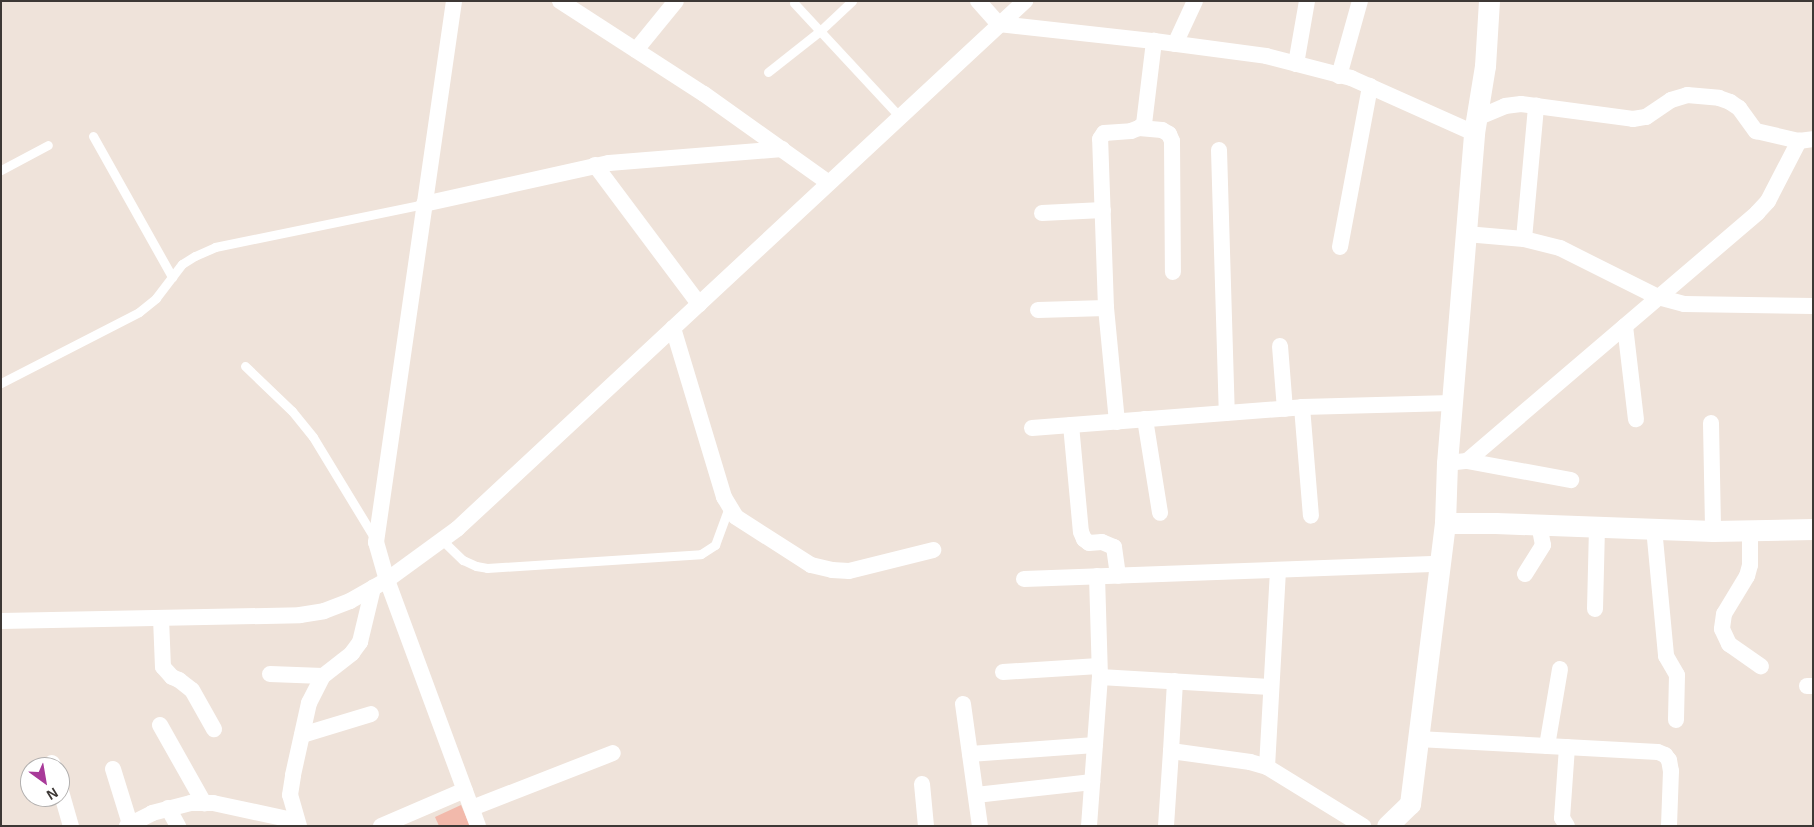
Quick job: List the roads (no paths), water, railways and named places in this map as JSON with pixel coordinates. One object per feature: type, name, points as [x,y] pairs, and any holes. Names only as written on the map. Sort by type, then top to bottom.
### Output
[{"type":"street","points":[[454,1],[376,542],[387,580],[478,826]]},
{"type":"street","points":[[560,1],[704,94],[829,183]]},
{"type":"street","points":[[636,50],[676,1]]},
{"type":"street","points":[[978,1],[999,24],[1154,41],[1266,56],[1370,86],[1476,126]]},
{"type":"street","points":[[1,621],[300,615],[324,611],[350,601],[387,580],[457,529],[1025,1]]},
{"type":"street","points":[[1175,44],[1189,10],[1195,1]]},
{"type":"street","points":[[1296,64],[1307,1]]},
{"type":"street","points":[[1339,76],[1360,1]]},
{"type":"street","points":[[1412,826],[1410,804],[1441,547],[1457,462],[1452,403],[1476,126],[1485,66],[1489,1]]},
{"type":"street","points":[[1117,422],[1106,308],[1100,139],[1104,133],[1110,131],[1131,131],[1144,124],[1147,116],[1154,41]]},
{"type":"street","points":[[1340,247],[1370,86]]},
{"type":"street","points":[[1457,462],[1625,326],[1768,201],[1806,140],[1756,131],[1739,108],[1719,98],[1687,94],[1678,96],[1650,114],[1633,119],[1521,104],[1505,106],[1476,126]]},
{"type":"street","points":[[1524,239],[1536,106]]},
{"type":"street","points":[[1139,128],[1162,130],[1169,134],[1172,142],[1174,272]]},
{"type":"street","points":[[424,204],[596,165],[640,159],[782,149]]},
{"type":"street","points":[[1219,150],[1227,413]]},
{"type":"street","points":[[596,165],[699,304]]},
{"type":"street","points":[[1042,213],[1103,210]]},
{"type":"street","points":[[1466,234],[1524,239],[1560,248],[1658,297],[1684,304],[1813,306]]},
{"type":"street","points":[[1038,310],[1106,308]]},
{"type":"street","points":[[1625,326],[1636,419]]},
{"type":"street","points":[[673,328],[728,507],[736,517],[747,526],[811,566],[832,570],[850,572],[933,550]]},
{"type":"street","points":[[1280,346],[1285,409]]},
{"type":"street","points":[[1032,428],[1302,407],[1452,403]]},
{"type":"street","points":[[1302,407],[1311,516]]},
{"type":"street","points":[[1145,419],[1160,513]]},
{"type":"street","points":[[1711,423],[1714,531]]},
{"type":"street","points":[[1071,425],[1081,532],[1084,539],[1089,543],[1102,542],[1114,547],[1118,576]]},
{"type":"street","points":[[1457,462],[1571,480]]},
{"type":"street","points":[[1525,574],[1543,545],[1539,524]]},
{"type":"street","points":[[1024,579],[1278,570],[1441,547],[1539,524],[1714,531],[1813,530]]},
{"type":"street","points":[[1595,609],[1596,526]]},
{"type":"street","points":[[1654,528],[1666,656],[1677,674],[1676,720]]},
{"type":"street","points":[[1750,530],[1750,565],[1747,576],[1724,614],[1722,629],[1729,644],[1760,666]]},
{"type":"street","points":[[1267,767],[1278,570]]},
{"type":"street","points":[[1089,826],[1100,672],[1096,576]]},
{"type":"street","points":[[113,769],[129,825],[168,808],[204,803],[213,803],[298,823],[290,795],[309,704],[323,676],[352,653],[360,642],[373,588]]},
{"type":"street","points":[[161,618],[163,666],[172,678],[179,680],[192,690],[214,729]]},
{"type":"street","points":[[1548,746],[1560,669]]},
{"type":"street","points":[[1003,672],[1100,672],[1270,687]]},
{"type":"street","points":[[270,674],[323,676]]},
{"type":"street","points":[[1166,826],[1175,680]]},
{"type":"street","points":[[963,704],[980,826]]},
{"type":"street","points":[[302,735],[371,714]]},
{"type":"street","points":[[160,725],[204,803]]},
{"type":"street","points":[[1418,739],[1658,752],[1665,755],[1669,760],[1671,770],[1669,826]]},
{"type":"street","points":[[970,754],[1095,745]]},
{"type":"street","points":[[1567,747],[1562,818],[1567,826]]},
{"type":"street","points":[[1171,750],[1250,762],[1267,767],[1363,826]]},
{"type":"street","points":[[472,808],[613,753]]},
{"type":"street","points":[[976,794],[1092,782]]},
{"type":"street","points":[[922,784],[926,826]]},
{"type":"street","points":[[381,826],[465,790]]},
{"type":"street","points":[[1387,826],[1410,804]]},
{"type":"street","points":[[66,807],[71,826]]},
{"type":"street","points":[[168,808],[178,826]]},
{"type":"lane","points":[[768,72],[852,1]]},
{"type":"lane","points":[[794,3],[900,117]]},
{"type":"lane","points":[[93,136],[172,277]]},
{"type":"lane","points":[[1,170],[48,145]]},
{"type":"lane","points":[[1,383],[139,312],[156,298],[182,264],[215,247],[424,204]]},
{"type":"lane","points":[[245,366],[292,411],[313,437],[376,542]]},
{"type":"lane","points":[[442,540],[463,560],[476,566],[487,568],[701,554],[715,545],[728,507]]}]
